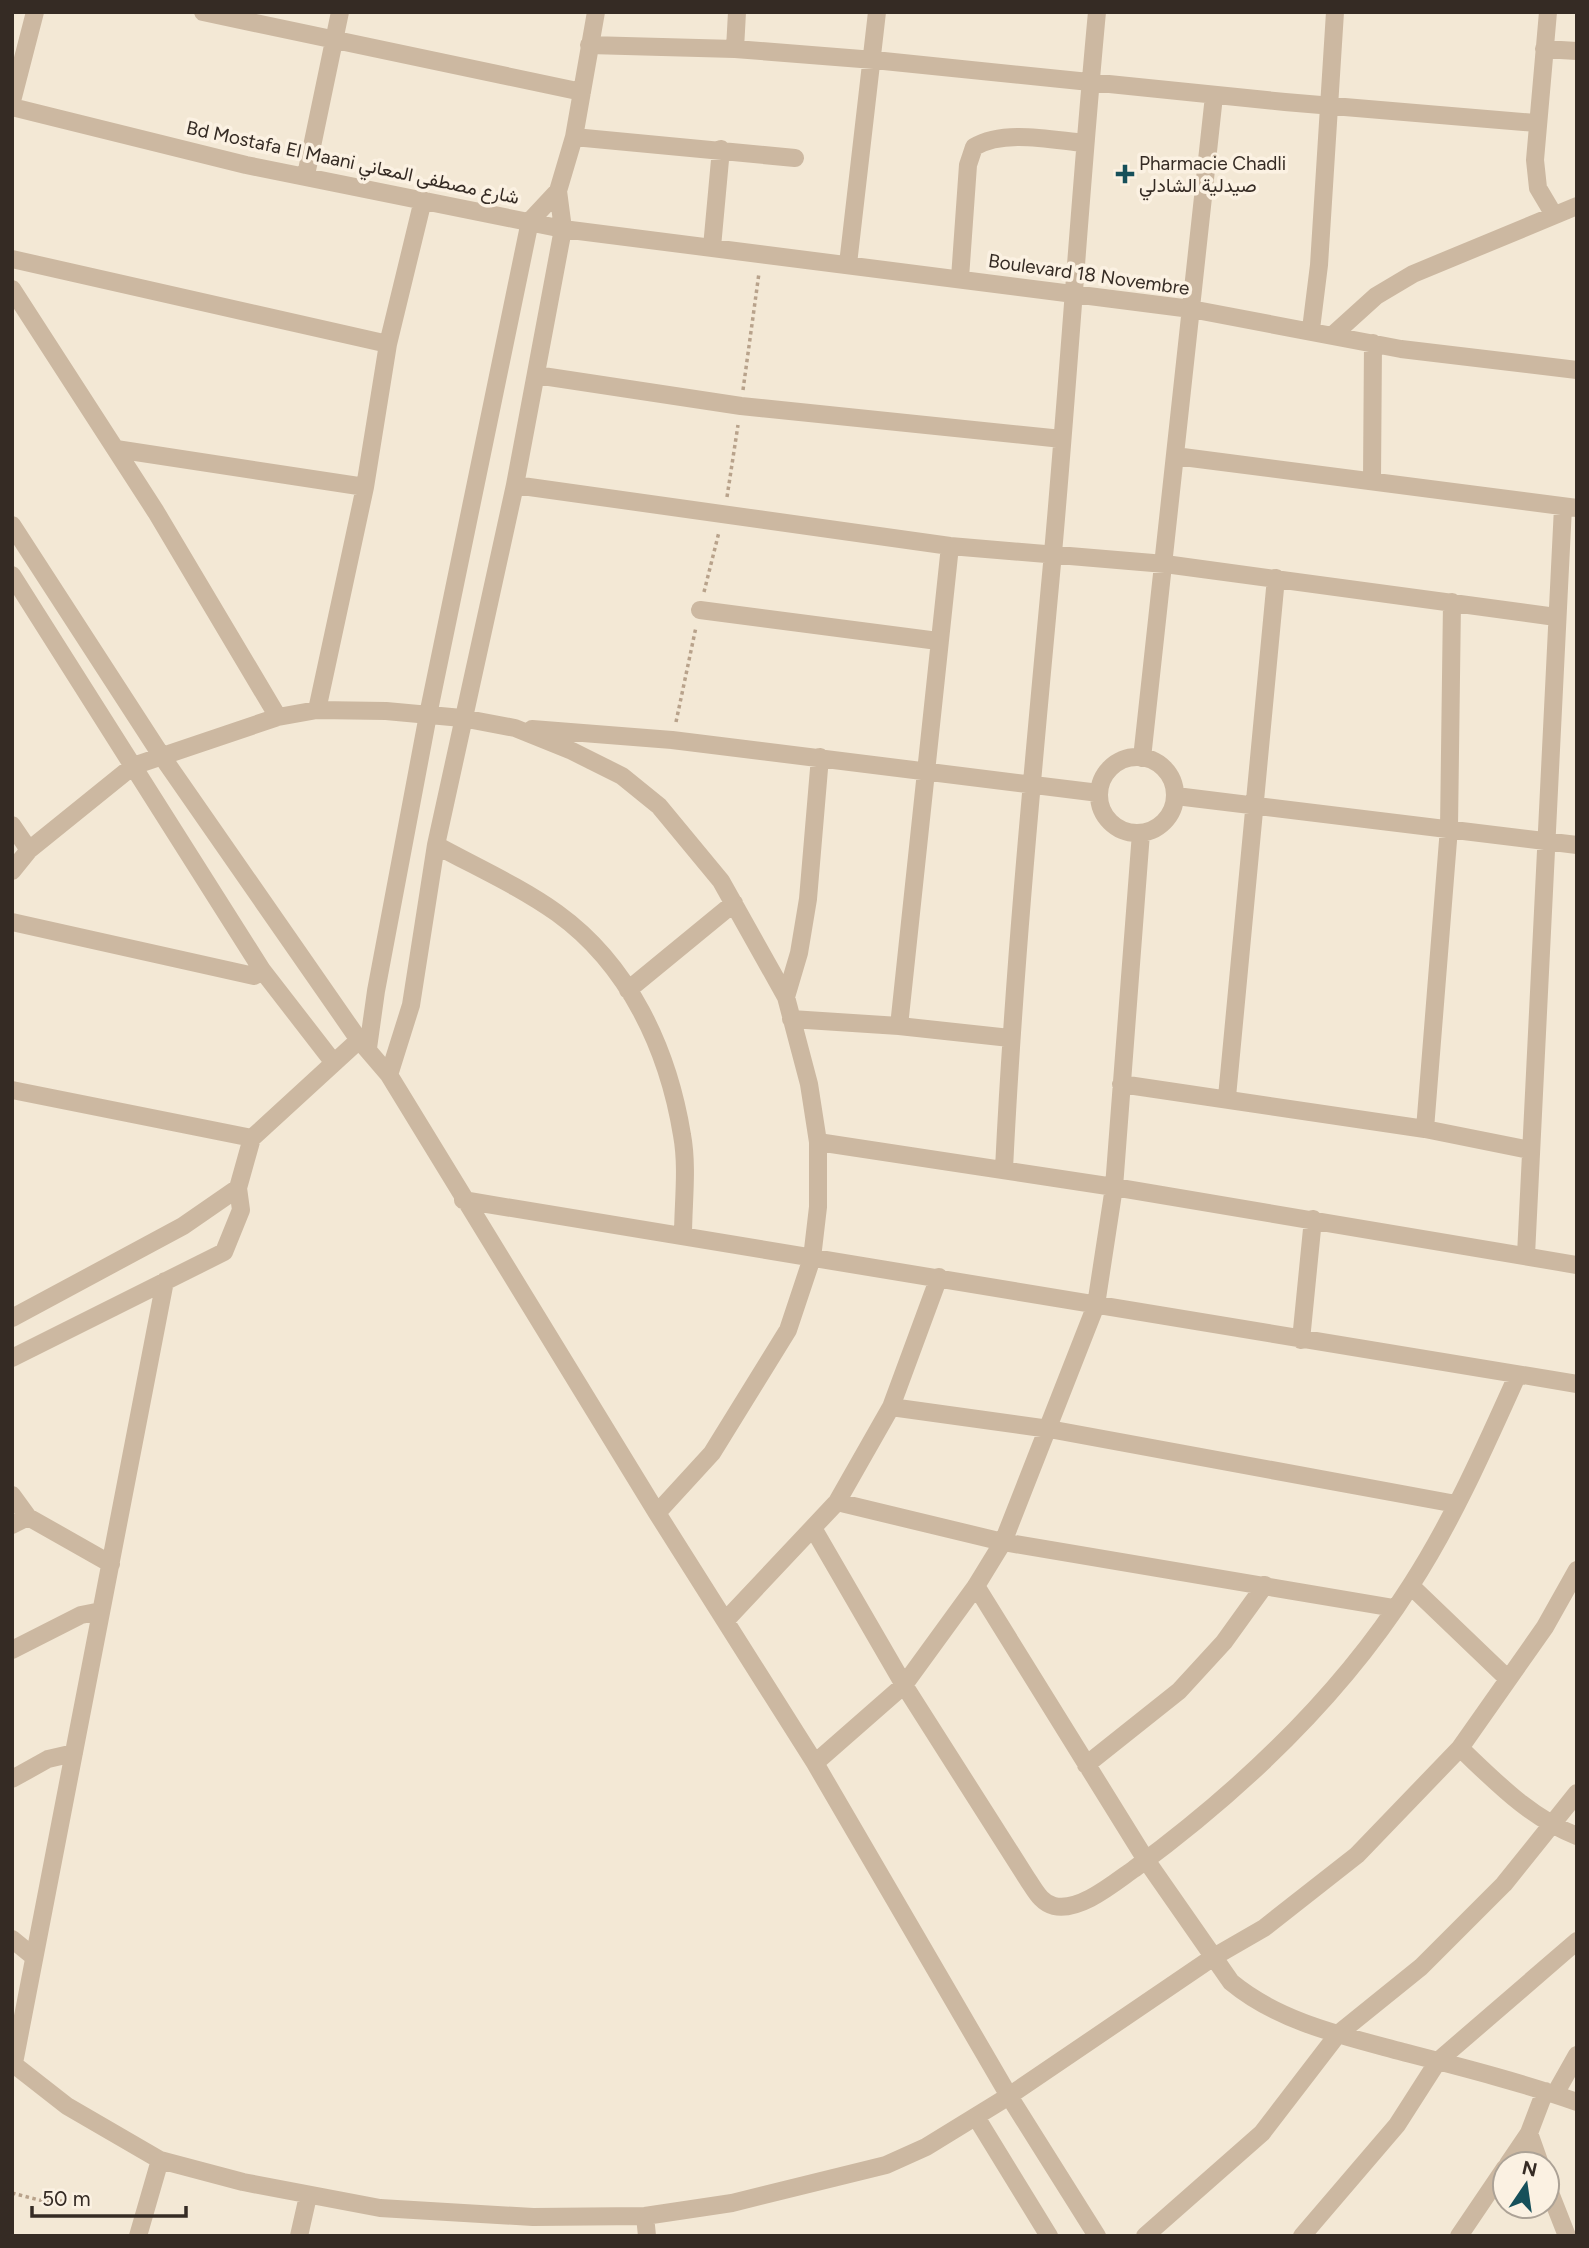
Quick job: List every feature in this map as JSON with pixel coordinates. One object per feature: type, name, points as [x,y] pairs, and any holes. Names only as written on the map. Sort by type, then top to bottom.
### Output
[{"type":"street","points":[[12,101],[35,12]]},
{"type":"street","points":[[203,12],[582,92]]},
{"type":"street","points":[[306,175],[340,12]]},
{"type":"street","points":[[389,1075],[411,1005],[436,845],[515,485],[563,229],[558,191],[574,136],[596,12]]},
{"type":"street","points":[[735,49],[737,12]]},
{"type":"street","points":[[848,264],[874,60],[877,12]]},
{"type":"street","points":[[1004,1170],[1010,1038],[1029,785],[1075,293],[1084,143],[1097,12]]},
{"type":"street","points":[[1311,329],[1319,265],[1327,104],[1335,12]]},
{"type":"street","points":[[1548,12],[1536,123],[1535,160],[1538,188],[1555,215]]},
{"type":"street","points":[[589,45],[735,49],[874,60],[1091,80],[1214,96],[1536,123]]},
{"type":"street","points":[[1544,49],[1577,51]]},
{"type":"street","points":[[1142,758],[1214,96]]},
{"type":"street","name":"Bd Mostafa El Maani شارع مصطفى المعاني","points":[[12,107],[246,164],[530,220],[563,229]]},
{"type":"street","points":[[574,136],[795,158]]},
{"type":"street","points":[[960,278],[968,165],[974,148],[990,141],[1017,138],[1084,143]]},
{"type":"street","points":[[712,247],[721,149]]},
{"type":"street","points":[[12,1359],[224,1252],[241,1210],[238,1188],[252,1138],[334,1063],[364,1044],[428,715],[530,220],[558,191]]},
{"type":"street","points":[[317,710],[365,487],[388,344],[422,200]]},
{"type":"street","points":[[1334,334],[1376,296],[1413,274],[1577,206]]},
{"type":"street","name":"Boulevard 18 Novembre","points":[[563,229],[1191,309],[1311,329],[1373,343],[1577,370]]},
{"type":"street","points":[[12,259],[388,344]]},
{"type":"street","points":[[12,289],[116,449],[278,717]]},
{"type":"street","points":[[1372,480],[1373,343]]},
{"type":"street","points":[[536,375],[741,406],[1062,439]]},
{"type":"street","points":[[116,449],[365,487]]},
{"type":"street","points":[[1175,456],[1570,508],[1556,618],[1526,1255]]},
{"type":"street","points":[[515,485],[950,545],[1165,564],[1556,618]]},
{"type":"street","points":[[12,525],[161,755],[364,1044],[389,1075],[463,1200],[815,1763],[1009,2096],[1097,2236]]},
{"type":"street","points":[[899,1026],[950,545]]},
{"type":"street","points":[[12,575],[262,970],[334,1063]]},
{"type":"street","points":[[1227,1097],[1276,578]]},
{"type":"street","points":[[1425,1129],[1449,828],[1452,602]]},
{"type":"street","points":[[700,610],[938,641]]},
{"type":"street","points":[[12,871],[29,850],[133,766],[278,717],[317,710],[428,715],[515,728],[672,740],[1099,793]]},
{"type":"street","points":[[515,728],[572,751],[622,776],[659,806],[722,881],[786,997],[809,1084],[818,1142],[818,1207],[812,1258],[788,1331],[712,1453],[657,1513]]},
{"type":"street","points":[[786,997],[799,953],[808,899],[820,757]]},
{"type":"street","points":[[1142,758],[1164,767],[1170,775],[1175,796],[1169,817],[1152,830],[1141,833],[1120,828],[1111,822],[1100,804],[1099,793],[1106,773],[1114,765],[1123,759],[1142,758]]},
{"type":"street","points":[[1175,796],[1577,845]]},
{"type":"street","points":[[12,825],[29,850]]},
{"type":"street","points":[[815,1763],[904,1685],[976,1586],[1003,1542],[1096,1305],[1114,1187],[1141,833]]},
{"type":"street","points":[[436,845],[519,889],[584,935],[628,990],[652,1028],[671,1084],[683,1137],[682,1236]]},
{"type":"street","points":[[628,990],[734,903]]},
{"type":"street","points":[[12,922],[254,976],[262,970]]},
{"type":"street","points":[[791,1019],[899,1026],[1010,1038]]},
{"type":"street","points":[[1121,1084],[1227,1097],[1425,1129],[1530,1150]]},
{"type":"street","points":[[12,1090],[252,1138]]},
{"type":"street","points":[[818,1142],[1313,1219],[1577,1265]]},
{"type":"street","points":[[12,1318],[183,1226],[238,1188]]},
{"type":"street","points":[[463,1200],[1577,1384]]},
{"type":"street","points":[[1301,1340],[1313,1219]]},
{"type":"street","points":[[726,1620],[837,1502],[891,1407],[939,1278]]},
{"type":"street","points":[[165,1281],[13,2062],[67,2106],[160,2160],[308,2196],[380,2208],[455,2214],[645,2216],[732,2203],[886,2165],[926,2147],[1009,2096],[1212,1958],[1264,1928],[1348,1863],[1460,1748],[1545,1627],[1577,1570]]},
{"type":"street","points":[[813,1528],[904,1685],[1007,1849],[1046,1903],[1055,1907],[1072,1905],[1114,1883],[1146,1860],[1253,1772],[1340,1679],[1410,1586],[1457,1504],[1517,1376]]},
{"type":"street","points":[[891,1407],[1049,1429],[1457,1504]]},
{"type":"street","points":[[12,1495],[20,1521],[111,1564]]},
{"type":"street","points":[[837,1502],[1003,1542],[1394,1608]]},
{"type":"street","points":[[1086,1765],[1179,1691],[1224,1642],[1265,1585]]},
{"type":"street","points":[[976,1586],[1146,1860],[1212,1958],[1248,1995],[1281,2013],[1338,2034],[1577,2102]]},
{"type":"street","points":[[1410,1586],[1508,1679]]},
{"type":"street","points":[[12,1650],[81,1615],[102,1611]]},
{"type":"street","points":[[1460,1748],[1514,1799],[1551,1826],[1577,1836]]},
{"type":"street","points":[[12,1779],[48,1759],[74,1753]]},
{"type":"street","points":[[1145,2236],[1262,2133],[1338,2034],[1422,1967],[1504,1884],[1577,1793]]},
{"type":"street","points":[[12,1939],[34,1957]]},
{"type":"street","points":[[1302,2236],[1354,2179],[1397,2125],[1438,2061],[1577,1941]]},
{"type":"street","points":[[1517,2150],[1550,2093],[1577,2054]]},
{"type":"street","points":[[976,2117],[1049,2236]]},
{"type":"street","points":[[1529,2133],[1535,2150]]},
{"type":"street","points":[[138,2236],[160,2160]]},
{"type":"street","points":[[1463,2234],[1491,2190]]},
{"type":"street","points":[[299,2236],[308,2196]]},
{"type":"street","points":[[645,2216],[648,2236]]},
{"type":"path","points":[[12,2193],[43,2201],[64,2200]]},
{"type":"place","name":"Pharmacie Chadli صيدلية الشادلي","points":[[1125,174]]}]
